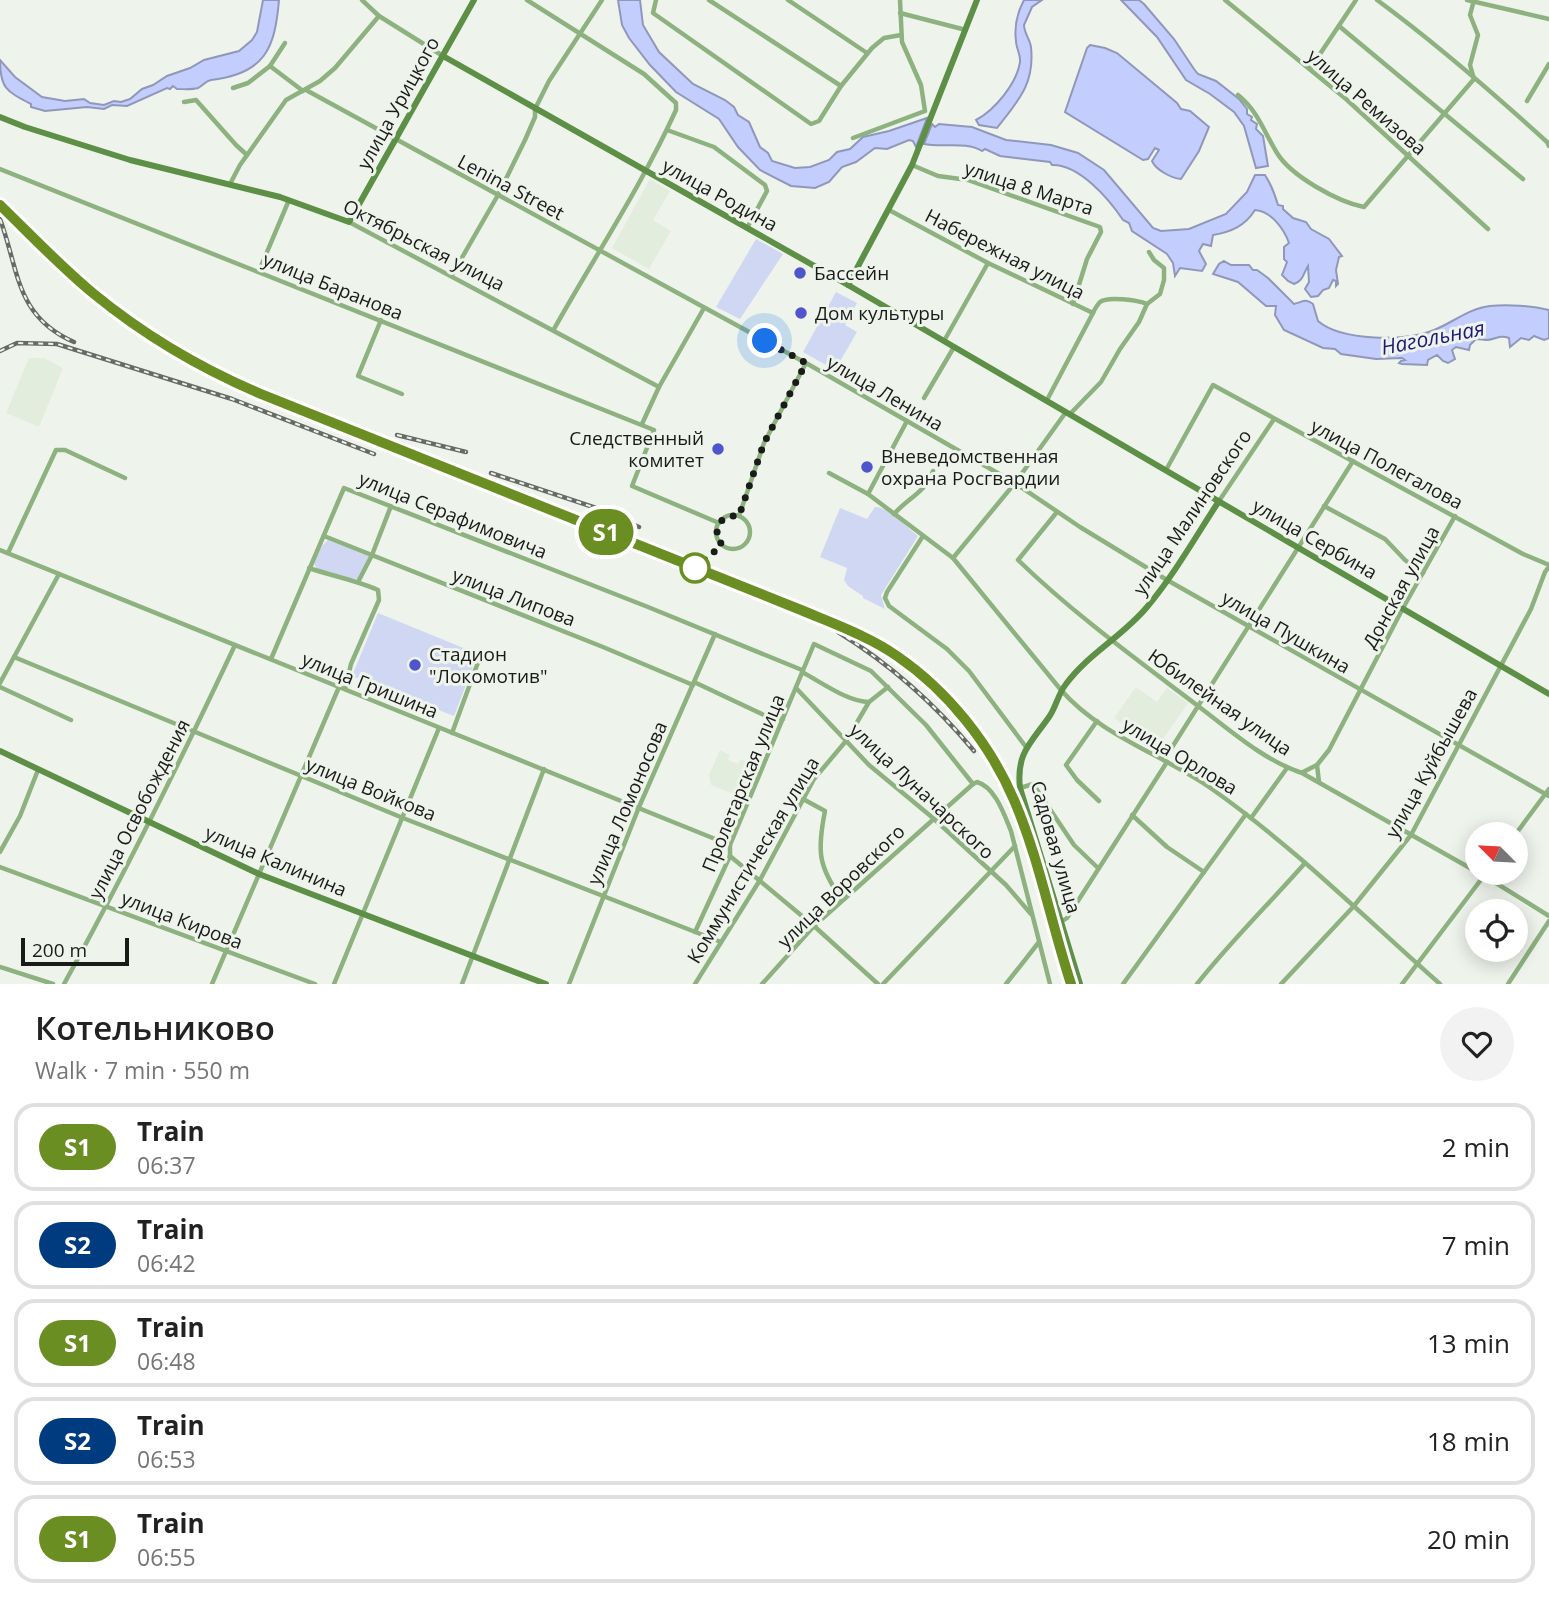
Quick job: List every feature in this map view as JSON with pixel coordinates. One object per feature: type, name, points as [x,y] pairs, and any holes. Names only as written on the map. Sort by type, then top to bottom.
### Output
[{"type":"street","name":"улица Родина","points":[[362,0],[379,16],[443,56],[1068,413]]},
{"type":"street","name":"улица Урицкого","points":[[349,222],[474,0]]},
{"type":"street","points":[[527,0],[580,31],[644,74],[676,103],[676,110],[647,172],[554,329]]},
{"type":"street","points":[[452,275],[498,195],[535,117],[535,109],[580,31],[602,0]]},
{"type":"street","points":[[656,0],[653,13],[811,124],[815,124],[824,115],[841,86],[867,53],[884,38],[901,35]]},
{"type":"street","points":[[709,0],[841,86]]},
{"type":"street","points":[[788,0],[867,53]]},
{"type":"street","points":[[853,138],[925,111],[921,85],[901,35],[901,0]]},
{"type":"street","points":[[848,285],[912,165],[977,0]]},
{"type":"street","name":"улица Ремизова","points":[[1225,0],[1310,69],[1488,229]]},
{"type":"street","points":[[1310,69],[1356,0]]},
{"type":"street","points":[[1377,0],[1453,57],[1549,146]]},
{"type":"street","points":[[1474,79],[1470,65],[1478,35],[1470,15],[1471,1],[1549,19]]},
{"type":"street","points":[[900,13],[966,30]]},
{"type":"street","points":[[230,184],[286,100],[305,91],[335,68],[379,16]]},
{"type":"street","points":[[1339,26],[1524,179]]},
{"type":"street","points":[[233,88],[248,83],[270,66],[285,43]]},
{"type":"street","points":[[1527,101],[1549,64]]},
{"type":"street","name":"Lenina Street","points":[[270,66],[305,91],[704,307]]},
{"type":"street","points":[[1238,95],[1256,114],[1278,156],[1294,174],[1364,207],[1474,79]]},
{"type":"street","points":[[184,102],[196,100],[247,155]]},
{"type":"street","name":"Октябрьская улица","points":[[0,117],[130,160],[289,200],[349,222],[659,387]]},
{"type":"street","points":[[667,130],[714,147],[765,185],[767,191],[747,228]]},
{"type":"street","name":"улица 8 Марта","points":[[912,165],[942,178],[968,180],[1100,227],[1101,232],[1087,259],[1073,304]]},
{"type":"street","name":"улица Баранова","points":[[0,169],[642,424],[654,430],[632,486],[719,523]]},
{"type":"street","points":[[259,271],[289,200]]},
{"type":"street","name":"Набережная улица","points":[[888,210],[988,263],[1093,313],[1100,302],[1105,300],[1147,304]]},
{"type":"street","points":[[953,558],[1015,484],[1068,413],[1101,382],[1119,349],[1139,322],[1147,304],[1160,294],[1165,274],[1162,265],[1154,260],[1149,251]]},
{"type":"street","points":[[944,341],[988,263]]},
{"type":"street","points":[[642,424],[659,387],[704,307]]},
{"type":"street","name":"улица Ленина","points":[[704,307],[1015,484]]},
{"type":"street","points":[[1047,400],[1093,313]]},
{"type":"street","points":[[381,320],[358,376],[402,394]]},
{"type":"street","points":[[924,398],[954,346]]},
{"type":"street","points":[[739,516],[764,443],[806,363]]},
{"type":"street","name":"улица Полегалова","points":[[1166,470],[1213,385],[1523,555],[1549,566]]},
{"type":"street","name":"улица Сербина","points":[[1068,413],[1549,694]]},
{"type":"street","name":"улица Малиновского","points":[[1026,747],[1050,715],[1061,691],[1086,661],[1136,619],[1167,580],[1274,419]]},
{"type":"street","points":[[868,494],[907,421]]},
{"type":"street","points":[[8,553],[56,450],[65,450],[125,478]]},
{"type":"street","points":[[1061,922],[1067,918],[1353,461]]},
{"type":"street","points":[[894,514],[908,500],[923,491],[933,471]]},
{"type":"street","points":[[829,473],[868,494],[923,536],[885,598],[889,606],[947,649],[969,671],[1026,747]]},
{"type":"street","name":"улица Пушкина","points":[[1015,484],[1167,580],[1458,746],[1548,793]]},
{"type":"street","name":"улица Серафимовича","points":[[271,659],[344,488],[715,634],[802,671],[834,690],[869,702]]},
{"type":"street","points":[[358,582],[391,506]]},
{"type":"street","points":[[1324,506],[1385,539],[1405,560],[1423,573]]},
{"type":"street","name":"Юбилейная улица","points":[[1057,512],[1018,560],[1054,595],[1245,742],[1287,768],[1302,773],[1465,865]]},
{"type":"street","points":[[739,516],[748,524],[749,540],[740,548],[729,549],[719,542],[716,535],[719,523],[726,517],[739,516]]},
{"type":"street","name":"Донская улица","points":[[1302,773],[1317,765],[1329,750],[1403,608],[1455,516]]},
{"type":"street","name":"улица Липова","points":[[324,536],[603,646],[768,717],[783,719]]},
{"type":"street","name":"улица Орлова","points":[[923,536],[953,558],[1061,691],[1078,707],[1210,788],[1248,816],[1305,863],[1440,984]]},
{"type":"street","name":"улица Гришина","points":[[0,550],[730,845]]},
{"type":"street","name":"улица Куйбышева","points":[[1281,984],[1353,907],[1411,835],[1531,609],[1549,566]]},
{"type":"street","points":[[212,984],[379,600],[378,590],[309,568]]},
{"type":"street","points":[[59,574],[0,685],[71,720]]},
{"type":"street","name":"улица Ломоносова","points":[[569,984],[639,807],[715,634]]},
{"type":"street","name":"Пролетарская улица","points":[[695,932],[730,856],[730,845],[814,644],[868,669],[888,687]]},
{"type":"street","name":"улица Освобождения","points":[[64,984],[107,906],[235,645]]},
{"type":"street","name":"улица Войкова","points":[[14,657],[403,818],[721,942]]},
{"type":"street","points":[[452,733],[480,657]]},
{"type":"street","points":[[888,687],[926,724],[973,783],[985,784],[1003,812],[1015,846],[1050,984]]},
{"type":"street","name":"Коммунистическая улица","points":[[695,984],[760,880],[820,771],[846,741],[869,702],[888,687]]},
{"type":"street","name":"улица Луначарского","points":[[796,688],[869,765],[933,818],[1006,886],[1031,914]]},
{"type":"street","points":[[1097,721],[1066,765],[1099,801]]},
{"type":"street","points":[[334,984],[439,728]]},
{"type":"street","name":"Садовая улица","points":[[1026,747],[1019,766],[1020,788],[1080,984]]},
{"type":"street","name":"улица Калинина","points":[[0,751],[259,874],[546,984]]},
{"type":"street","points":[[1317,765],[1320,783]]},
{"type":"street","points":[[1122,984],[1204,872],[1287,768]]},
{"type":"street","points":[[0,852],[20,816],[38,769]]},
{"type":"street","points":[[462,984],[544,769]]},
{"type":"street","name":"улица Воровского","points":[[762,984],[814,926],[973,783]]},
{"type":"street","points":[[1020,788],[1032,784],[1074,845],[1098,868]]},
{"type":"street","points":[[1525,822],[1548,793]]},
{"type":"street","points":[[803,799],[825,810],[820,860],[842,900]]},
{"type":"street","points":[[1132,815],[1167,847],[1204,872]]},
{"type":"street","points":[[730,856],[880,984],[1015,846]]},
{"type":"street","points":[[1197,984],[1305,863]]},
{"type":"street","name":"улица Кирова","points":[[0,867],[316,984]]},
{"type":"street","points":[[1402,984],[1473,886]]},
{"type":"street","name":"Юбилейная улица","points":[[1500,886],[1549,918]]},
{"type":"street","points":[[1507,984],[1549,918]]},
{"type":"street","points":[[1006,984],[1040,942]]},
{"type":"street","points":[[0,967],[53,984]]},
{"type":"shaded area","points":[[650,179],[670,191],[653,220],[671,231],[649,269],[612,248]]},
{"type":"shaded area","points":[[756,239],[783,254],[740,319],[716,307]]},
{"type":"shaded area","points":[[836,292],[857,303],[845,325],[857,332],[835,370],[803,352]]},
{"type":"shaded area","points":[[29,358],[44,358],[63,368],[39,427],[6,413]]},
{"type":"shaded area","points":[[875,507],[892,514],[918,536],[881,595],[885,609],[863,598],[848,586],[844,580],[847,568],[820,557],[840,508],[867,519]]},
{"type":"shaded area","points":[[328,540],[369,556],[357,579],[338,577],[316,568],[314,563]]},
{"type":"shaded area","name":"Стадион \"Локомотив\"","points":[[378,613],[478,654],[454,716],[352,676]]},
{"type":"shaded area","points":[[1136,687],[1157,702],[1167,688],[1188,703],[1157,748],[1114,718]]},
{"type":"shaded area","points":[[720,750],[730,755],[728,760],[738,764],[741,759],[759,768],[746,796],[740,793],[738,796],[711,785],[709,775]]},
{"type":"water","points":[[263,0],[279,0],[274,32],[264,56],[244,72],[209,81],[198,88],[177,89],[173,86],[127,106],[45,111],[31,107],[31,104],[10,92],[1,77],[0,60],[15,77],[42,97],[65,101],[84,99],[90,103],[104,105],[114,101],[121,102],[167,76],[204,60],[239,51],[257,32]]},
{"type":"water","points":[[618,0],[640,0],[643,25],[659,52],[693,84],[734,107],[738,115],[749,122],[760,147],[768,153],[772,161],[795,168],[810,167],[829,160],[837,152],[850,149],[863,137],[927,118],[916,147],[913,141],[909,140],[887,149],[875,148],[856,162],[842,167],[829,182],[815,188],[791,186],[760,170],[738,147],[719,119],[676,92],[650,65],[622,25]]},
{"type":"water","points":[[1024,0],[1042,0],[1032,7],[1024,25],[1032,60],[1028,82],[997,128],[979,125],[976,120],[990,110],[1015,79],[1020,59],[1016,44],[1016,25]]},
{"type":"water","points":[[1121,0],[1139,0],[1144,4],[1174,39],[1198,74],[1216,81],[1239,99],[1263,136],[1268,166],[1256,168],[1244,126],[1234,112],[1186,80],[1157,37]]},
{"type":"water","points":[[1090,45],[1117,53],[1181,109],[1190,111],[1209,127],[1199,151],[1181,179],[1164,173],[1154,164],[1152,161],[1159,150],[1155,148],[1148,159],[1143,160],[1065,112]]},
{"type":"water","points":[[932,124],[935,127],[939,124],[972,127],[1006,140],[1051,145],[1078,153],[1104,170],[1153,228],[1161,231],[1189,229],[1226,214],[1247,192],[1255,175],[1265,175],[1278,205],[1283,206],[1293,218],[1306,222],[1311,229],[1329,239],[1342,256],[1339,257],[1336,270],[1338,284],[1336,286],[1336,281],[1333,280],[1329,288],[1318,296],[1311,297],[1305,289],[1309,282],[1308,266],[1300,281],[1294,284],[1288,281],[1282,275],[1287,262],[1284,259],[1284,247],[1289,243],[1287,238],[1271,217],[1255,210],[1237,227],[1213,235],[1211,246],[1203,244],[1199,251],[1206,264],[1202,271],[1180,268],[1175,276],[1173,263],[1167,254],[1132,231],[1129,223],[1123,220],[1102,193],[1083,176],[1050,162],[1000,156],[969,146],[924,144]]},
{"type":"water","name":"Нагольная","points":[[1224,261],[1231,265],[1249,265],[1268,278],[1294,304],[1310,302],[1318,321],[1342,333],[1374,338],[1422,334],[1483,307],[1512,305],[1549,310],[1549,338],[1521,338],[1510,347],[1509,338],[1506,337],[1476,339],[1469,350],[1456,347],[1452,350],[1455,359],[1448,363],[1437,355],[1428,360],[1427,365],[1399,363],[1405,360],[1402,358],[1376,359],[1341,354],[1335,349],[1323,348],[1284,330],[1275,315],[1276,306],[1266,306],[1238,282],[1213,274]]},
{"type":"railway","points":[[0,201],[85,283],[145,328],[194,357],[299,406],[848,627],[879,642],[908,661],[946,694],[963,713],[994,755],[1006,777],[1034,845],[1073,984]]},
{"type":"railway","points":[[0,219],[16,273],[30,305],[40,319],[74,342]]},
{"type":"railway","points":[[0,351],[17,343],[57,344],[232,399],[374,454]]},
{"type":"railway","points":[[397,435],[466,452]]},
{"type":"railway","points":[[491,473],[596,508],[639,527]]},
{"type":"railway","points":[[838,632],[876,657],[911,686],[944,717],[974,751]]},
{"type":"train","name":"S1","points":[[0,205],[95,295],[132,322],[212,372],[801,610],[869,639],[898,657],[926,679],[957,711],[992,758],[1005,782],[1023,824],[1071,984]]},
{"type":"place","name":"Бассейн","points":[[800,273]]},
{"type":"place","name":"Дом культуры","points":[[801,313]]},
{"type":"place","name":"Следственный комитет","points":[[718,449]]},
{"type":"place","name":"Вневедомственная охрана Росгвардии","points":[[867,467]]},
{"type":"place","name":"Стадион \"Локомотив\"","points":[[415,665]]},
{"type":"route","points":[[695,568],[722,545],[716,535],[721,521],[732,515],[739,516],[764,443],[806,363],[765,341]]}]
